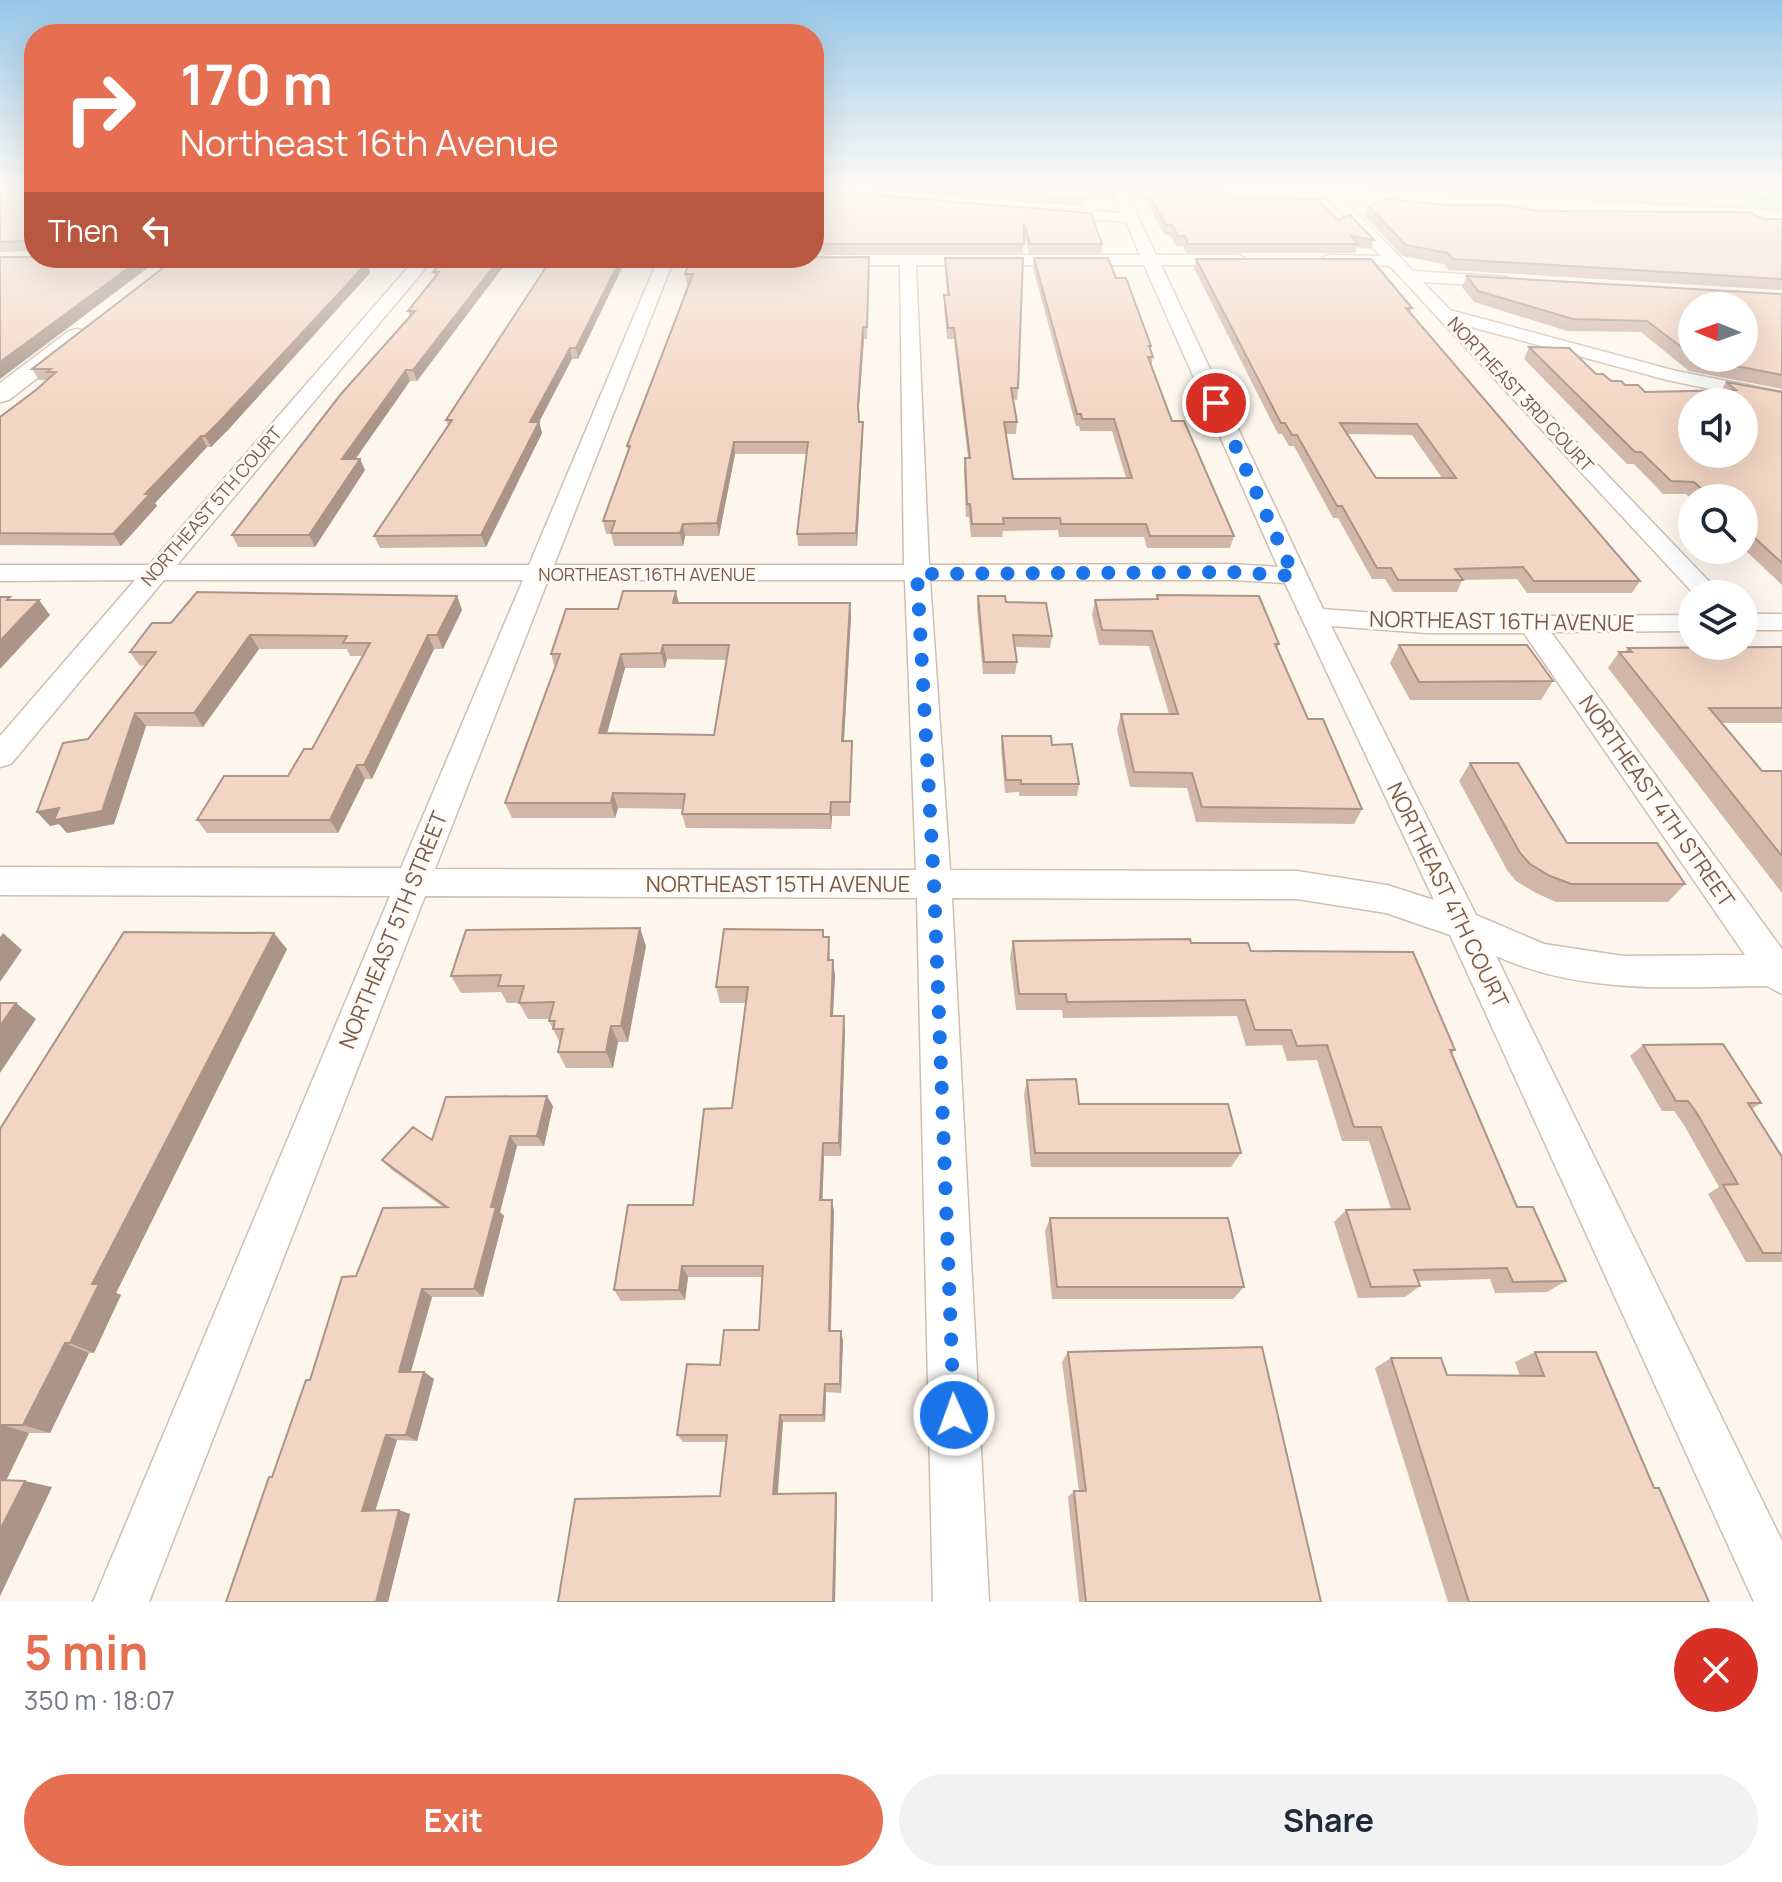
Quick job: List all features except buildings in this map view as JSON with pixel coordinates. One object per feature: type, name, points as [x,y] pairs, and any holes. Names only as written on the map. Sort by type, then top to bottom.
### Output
[{"type":"street","points":[[908,262],[917,574],[934,884],[961,1602]]},
{"type":"street","name":"NORTHEAST 4TH COURT","points":[[1151,262],[1294,576],[1463,925],[1782,1601]]},
{"type":"street","points":[[1336,262],[1530,283]]},
{"type":"street","name":"NORTHEAST 3RD COURT","points":[[1395,262],[1695,580]]},
{"type":"street","points":[[152,278],[165,268]]},
{"type":"street","name":"NORTHEAST 5TH COURT","points":[[0,756],[416,268]]},
{"type":"street","name":"NORTHEAST 5TH STREET","points":[[121,1602],[662,268]]},
{"type":"street","points":[[1446,314],[1674,376],[1782,398]]},
{"type":"street","points":[[0,395],[89,327]]},
{"type":"street","name":"NORTHEAST 16TH AVENUE","points":[[0,573],[1232,572],[1294,576]]},
{"type":"street","name":"NORTHEAST 16TH AVENUE","points":[[1313,616],[1427,625],[1678,623]]},
{"type":"street","points":[[1758,622],[1782,622]]},
{"type":"street","name":"NORTHEAST 4TH STREET","points":[[1532,625],[1780,973]]},
{"type":"street","name":"NORTHEAST 15TH AVENUE","points":[[0,881],[1297,885],[1387,899],[1463,925],[1540,959],[1623,972],[1780,973]]},
{"type":"route","points":[[954,1415],[934,884],[917,574],[1232,572],[1294,576],[1216,403]]}]
